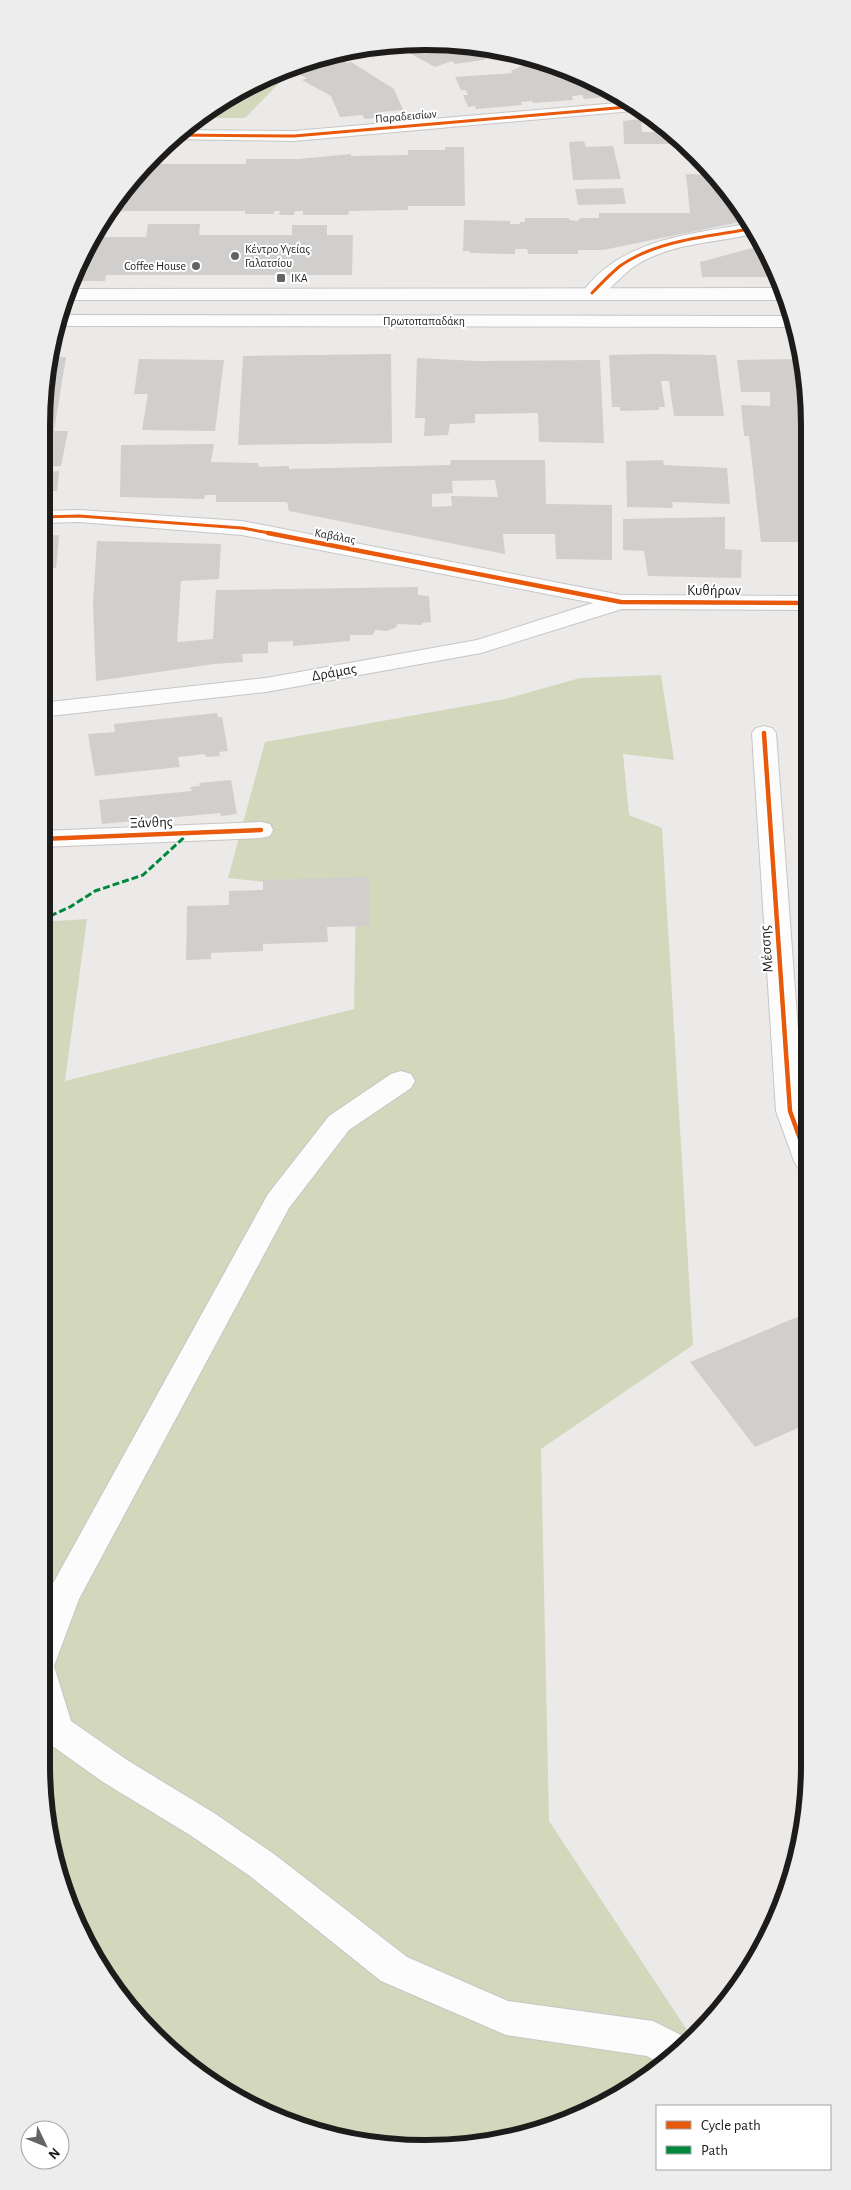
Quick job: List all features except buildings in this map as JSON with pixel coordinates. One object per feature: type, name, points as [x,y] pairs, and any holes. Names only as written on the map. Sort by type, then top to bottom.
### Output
[{"type":"street","name":"Παραδεισίων","points":[[188,135],[294,136],[625,107]]},
{"type":"street","points":[[592,292],[621,266],[646,252],[687,240],[746,230]]},
{"type":"street","name":"Πρωτοπαπαδάκη","points":[[74,295],[592,292],[777,294]]},
{"type":"street","name":"Πρωτοπαπαδάκη","points":[[65,321],[786,322]]},
{"type":"street","name":"Καβάλας","points":[[50,517],[79,516],[242,528],[621,602]]},
{"type":"street","name":"Κυθήρων","points":[[621,602],[801,603]]},
{"type":"street","name":"Δράμας","points":[[50,709],[266,685],[481,646],[621,602]]},
{"type":"street","name":"Μέσσης","points":[[764,732],[790,1111],[801,1142]]},
{"type":"street","name":"Ξάνθης","points":[[50,839],[261,830]]},
{"type":"street","points":[[50,1634],[63,1597],[278,1201],[339,1123],[401,1081]]},
{"type":"street","points":[[50,1708],[56,1730],[115,1771],[202,1824],[262,1865],[394,1969],[506,2018],[652,2039],[670,2049]]},
{"type":"green space","points":[[284,78],[245,118],[210,118],[238,100]]},
{"type":"green space","points":[[661,675],[674,760],[623,754],[629,815],[662,828],[693,1345],[541,1449],[549,1821],[689,2032],[654,2062],[613,2090],[546,2120],[499,2133],[475,2137],[426,2140],[376,2137],[352,2133],[305,2120],[259,2101],[217,2077],[178,2047],[143,2012],[113,1973],[89,1931],[70,1885],[63,1862],[53,1814],[50,1764],[50,921],[87,919],[65,1081],[354,1009],[356,892],[228,878],[265,742],[505,699],[580,678]]},
{"type":"marked path","points":[[50,916],[70,907],[95,891],[143,875],[190,832]]},
{"type":"cycle path","points":[[188,135],[294,136],[625,107]]},
{"type":"cycle path","points":[[592,293],[621,266],[650,251],[683,241],[746,230]]},
{"type":"cycle path","points":[[50,517],[79,516],[242,528],[621,602],[801,603]]},
{"type":"cycle path","points":[[764,733],[790,1111],[801,1142]]},
{"type":"cycle path","points":[[50,839],[261,830]]},
{"type":"place","name":"Κέντρο Υγείας Γαλατσίου","points":[[235,256]]},
{"type":"place","name":"Coffee House","points":[[196,266]]},
{"type":"place","name":"ΙΚΑ","points":[[281,278]]}]
